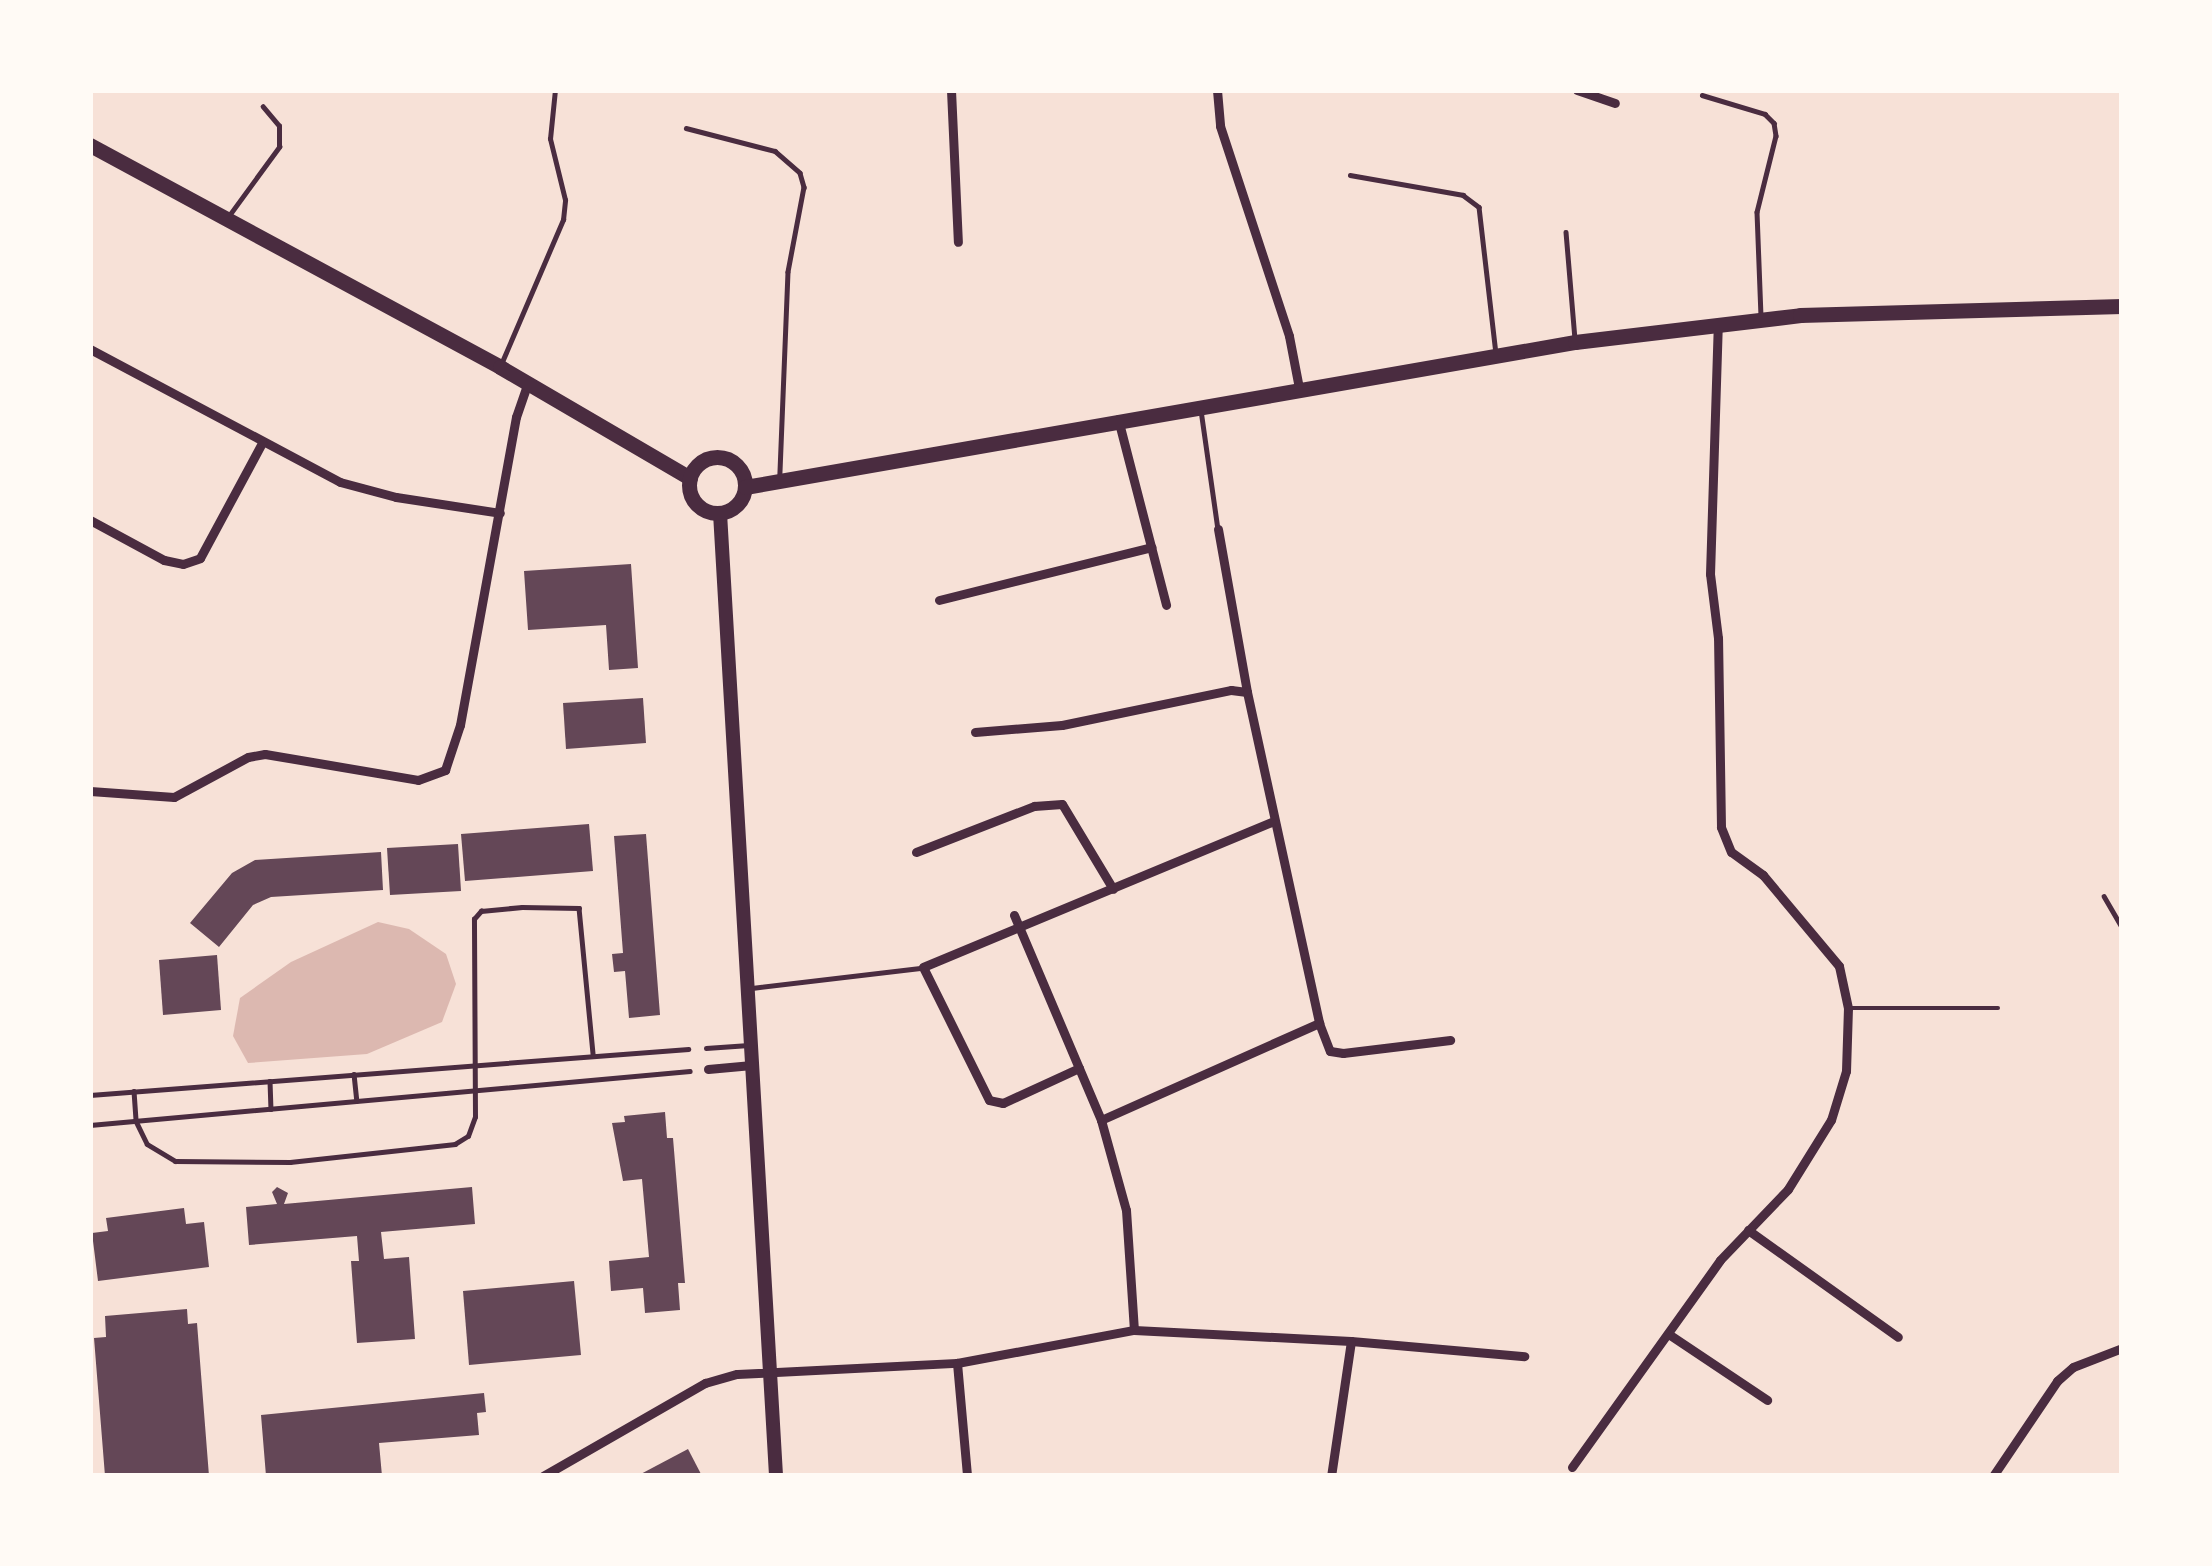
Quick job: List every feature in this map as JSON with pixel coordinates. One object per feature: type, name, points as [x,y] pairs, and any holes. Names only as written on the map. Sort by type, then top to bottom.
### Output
[{"type":"highway","points":[[90,145],[528,383],[690,478]]},
{"type":"highway","points":[[745,488],[734,463],[722,458],[696,466],[690,478],[696,504],[721,513],[733,509],[745,488],[780,480],[1496,353],[1761,320],[2122,306]]},
{"type":"main road","points":[[721,513],[776,1476]]},
{"type":"street","points":[[951,90],[958,242]]},
{"type":"street","points":[[1216,90],[1220,126],[1289,336],[1299,388]]},
{"type":"street","points":[[1577,90],[1615,103]]},
{"type":"street","points":[[1573,1467],[1720,1260],[1788,1189],[1832,1120],[1846,1071],[1848,1007],[1839,967],[1763,875],[1731,852],[1721,827],[1718,638],[1710,574],[1718,326]]},
{"type":"street","points":[[90,349],[262,442],[364,490],[500,513]]},
{"type":"street","points":[[90,791],[174,797],[248,757],[266,754],[433,779],[452,757],[516,417],[528,383]]},
{"type":"street","points":[[1118,418],[1166,605]]},
{"type":"street","points":[[90,520],[164,560],[183,564],[200,558],[262,442]]},
{"type":"street","points":[[1218,529],[1271,822],[1286,860],[1319,1023],[1330,1052],[1450,1040]]},
{"type":"street","points":[[939,600],[1151,547]]},
{"type":"street","points":[[975,732],[1062,725],[1231,690],[1247,692]]},
{"type":"street","points":[[916,852],[1034,806],[1062,804],[1113,889]]},
{"type":"street","points":[[1079,1068],[1003,1103],[989,1100],[923,967],[1271,822]]},
{"type":"street","points":[[1014,915],[1101,1120],[1126,1210],[1134,1330]]},
{"type":"street","points":[[1101,1120],[1319,1023]]},
{"type":"street","points":[[708,1070],[752,1065]]},
{"type":"street","points":[[1748,1230],[1898,1337]]},
{"type":"street","points":[[546,1475],[705,1383],[737,1374],[957,1363],[1134,1330],[1524,1356]]},
{"type":"street","points":[[1670,1335],[1767,1400]]},
{"type":"street","points":[[1331,1476],[1351,1341]]},
{"type":"street","points":[[1993,1476],[2057,1381],[2073,1367],[2122,1348]]},
{"type":"street","points":[[957,1363],[968,1476]]},
{"type":"lane","points":[[500,368],[563,220],[565,200],[550,139],[555,90]]},
{"type":"lane","points":[[1702,95],[1765,114],[1774,123],[1777,136],[1756,212],[1761,320]]},
{"type":"lane","points":[[225,221],[279,147],[279,126],[263,107]]},
{"type":"lane","points":[[686,128],[775,151],[800,173],[804,187],[788,272],[780,480]]},
{"type":"lane","points":[[1350,175],[1462,195],[1479,207],[1496,353]]},
{"type":"lane","points":[[1566,232],[1575,342]]},
{"type":"lane","points":[[1200,406],[1218,529]]},
{"type":"lane","points":[[2104,896],[2122,927]]},
{"type":"lane","points":[[134,1091],[136,1121],[147,1144],[175,1161],[330,1159],[455,1144],[468,1136],[475,1118],[474,919],[481,911],[522,907],[579,908],[593,1054]]},
{"type":"lane","points":[[747,989],[923,967]]},
{"type":"lane","points":[[1848,1007],[1998,1007]]},
{"type":"lane","points":[[706,1048],[750,1044]]},
{"type":"lane","points":[[90,1095],[688,1049]]},
{"type":"lane","points":[[90,1124],[690,1071]]},
{"type":"lane","points":[[355,1074],[357,1101]]},
{"type":"lane","points":[[270,1081],[271,1109]]},
{"type":"shaded area","points":[[378,922],[409,929],[446,954],[456,984],[442,1022],[367,1054],[248,1063],[233,1036],[240,998],[291,962]]},
{"type":"building","points":[[631,564],[638,668],[609,670],[606,625],[528,630],[524,571]]},
{"type":"building","points":[[643,698],[646,743],[566,749],[563,703]]},
{"type":"building","points":[[589,824],[593,871],[465,881],[461,834]]},
{"type":"building","points":[[646,834],[660,1015],[629,1018],[625,971],[614,972],[612,954],[623,953],[614,836]]},
{"type":"building","points":[[458,844],[461,891],[390,895],[387,848]]},
{"type":"building","points":[[381,852],[383,890],[271,897],[253,905],[219,947],[190,923],[232,873],[255,860]]},
{"type":"building","points":[[217,955],[221,1010],[163,1015],[159,960]]},
{"type":"building","points":[[665,1112],[667,1138],[673,1138],[685,1283],[678,1283],[680,1310],[645,1313],[643,1288],[611,1291],[609,1261],[649,1257],[642,1179],[623,1181],[612,1123],[625,1122],[624,1116]]},
{"type":"building","points":[[277,1187],[288,1193],[284,1204],[472,1187],[475,1224],[381,1232],[384,1259],[409,1257],[415,1339],[357,1343],[351,1261],[359,1261],[357,1236],[249,1245],[246,1207],[277,1204],[272,1192]]},
{"type":"building","points":[[184,1208],[186,1224],[204,1222],[209,1267],[98,1281],[92,1233],[108,1231],[106,1218]]},
{"type":"building","points":[[574,1281],[581,1355],[469,1365],[463,1291]]},
{"type":"building","points":[[187,1309],[188,1324],[197,1323],[209,1476],[105,1476],[94,1338],[106,1337],[105,1316]]},
{"type":"building","points":[[484,1393],[486,1412],[477,1413],[479,1435],[379,1443],[382,1476],[266,1476],[261,1415]]},
{"type":"building","points":[[688,1449],[702,1476],[637,1476]]}]
